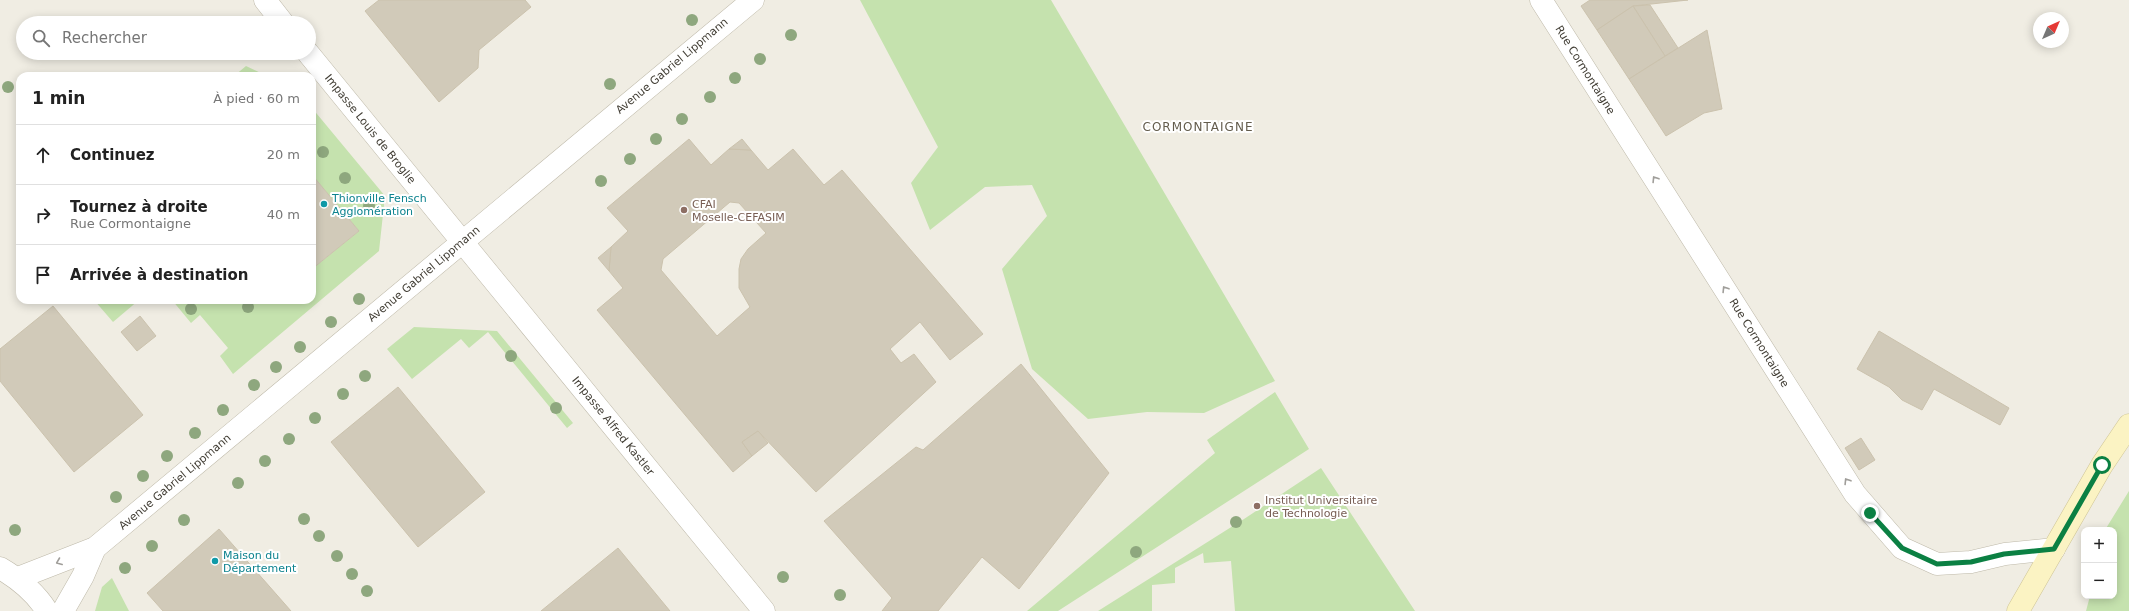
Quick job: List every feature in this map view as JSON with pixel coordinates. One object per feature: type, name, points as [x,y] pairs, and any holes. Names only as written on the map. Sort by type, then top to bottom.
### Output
[{"type":"main road","points":[[2018,611],[2102,465],[2129,425]]},
{"type":"street","points":[[265,0],[278,16]]},
{"type":"street","name":"Avenue Gabriel Lippmann","points":[[9,573],[95,548],[753,0]]},
{"type":"street","name":"Rue Cormontaigne","points":[[1541,0],[1855,494],[1902,548],[1937,564],[1971,562],[2004,554],[2054,549]]},
{"type":"street","name":"Impasse Louis de Broglie","points":[[314,60],[462,242]]},
{"type":"street","name":"Impasse Alfred Kastler","points":[[462,242],[764,611]]},
{"type":"street","name":"Avenue Gabriel Lippmann","points":[[63,611],[83,576],[95,548]]},
{"type":"street","points":[[9,573],[40,599],[47,611]]},
{"type":"green space","points":[[860,0],[1051,0],[1275,381],[1204,413],[1147,412],[1088,419],[1032,369],[1002,269],[1047,216],[1032,185],[985,187],[930,230],[911,183],[938,147]]},
{"type":"green space","points":[[246,66],[259,72],[239,72]]},
{"type":"green space","points":[[316,113],[385,196],[379,251],[233,374],[220,356],[228,348],[200,315],[191,323],[175,304],[316,304],[316,266],[359,231],[316,180]]},
{"type":"green space","points":[[97,304],[134,304],[113,322]]},
{"type":"green space","points":[[414,327],[497,331],[573,423],[567,428],[488,332],[469,348],[461,339],[412,379],[387,349]]},
{"type":"green space","points":[[1275,392],[1309,449],[1058,611],[1027,611],[1215,453],[1207,440]]},
{"type":"green space","points":[[1321,468],[1415,611],[1235,611],[1231,561],[1204,563],[1203,553],[1175,568],[1175,583],[1152,585],[1152,611],[1098,611],[1244,519]]},
{"type":"green space","points":[[2129,491],[2129,611],[2086,611],[2089,599],[2117,599],[2117,527],[2107,527]]},
{"type":"green space","points":[[112,578],[129,611],[95,611],[102,587]]},
{"type":"building","points":[[379,0],[525,0],[531,7],[479,50],[478,68],[439,102],[365,11]]},
{"type":"building","points":[[1590,0],[1688,0],[1633,6],[1597,30],[1581,6]]},
{"type":"building","points":[[1650,5],[1678,48],[1665,56],[1633,6]]},
{"type":"building","points":[[1633,6],[1665,56],[1629,79],[1597,30]]},
{"type":"building","points":[[1707,30],[1722,109],[1704,113],[1666,136],[1629,79]]},
{"type":"building","points":[[689,139],[711,165],[729,149],[751,150],[768,170],[793,149],[824,185],[842,170],[983,334],[950,360],[920,322],[890,349],[901,363],[914,354],[936,382],[816,492],[758,431],[742,442],[752,456],[733,472],[597,310],[623,288],[609,271],[611,247],[628,231],[607,208]],"holes":[[[730,202],[739,203],[766,233],[748,249],[741,259],[739,269],[739,288],[750,307],[717,336],[661,270],[663,259]]]},
{"type":"building","points":[[742,139],[751,150],[729,149]]},
{"type":"building","name":"Thionville Fensch Agglomération","points":[[316,180],[359,231],[316,266]]},
{"type":"building","points":[[611,247],[609,271],[598,258]]},
{"type":"building","points":[[53,306],[143,415],[74,472],[0,381],[0,349]]},
{"type":"building","points":[[140,316],[156,336],[137,351],[121,332]]},
{"type":"building","points":[[1879,331],[2009,408],[2000,425],[1934,389],[1922,410],[1902,400],[1889,387],[1857,369]]},
{"type":"building","points":[[1021,364],[1109,473],[1019,589],[982,557],[938,611],[882,611],[892,598],[824,521],[916,447],[923,450]]},
{"type":"building","points":[[398,387],[485,492],[418,547],[331,442]]},
{"type":"building","points":[[758,431],[768,443],[752,456],[742,442]]},
{"type":"building","points":[[1861,438],[1875,460],[1859,470],[1845,448]]},
{"type":"building","name":"Maison du Département","points":[[219,529],[291,611],[163,611],[147,593]]},
{"type":"building","points":[[618,548],[670,611],[541,611]]},
{"type":"place","name":"Thionville Fensch Agglomération","points":[[324,204]]},
{"type":"place","name":"CFAI Moselle-CEFASIM","points":[[684,210]]},
{"type":"place","name":"Institut Universitaire de Technologie","points":[[1257,506]]},
{"type":"place","name":"Maison du Département","points":[[215,561]]},
{"type":"district","name":"CORMONTAIGNE","points":[[1198,127]]},
{"type":"route","points":[[1870,513],[1902,548],[1937,564],[1971,562],[2004,554],[2054,549],[2102,465]]}]
